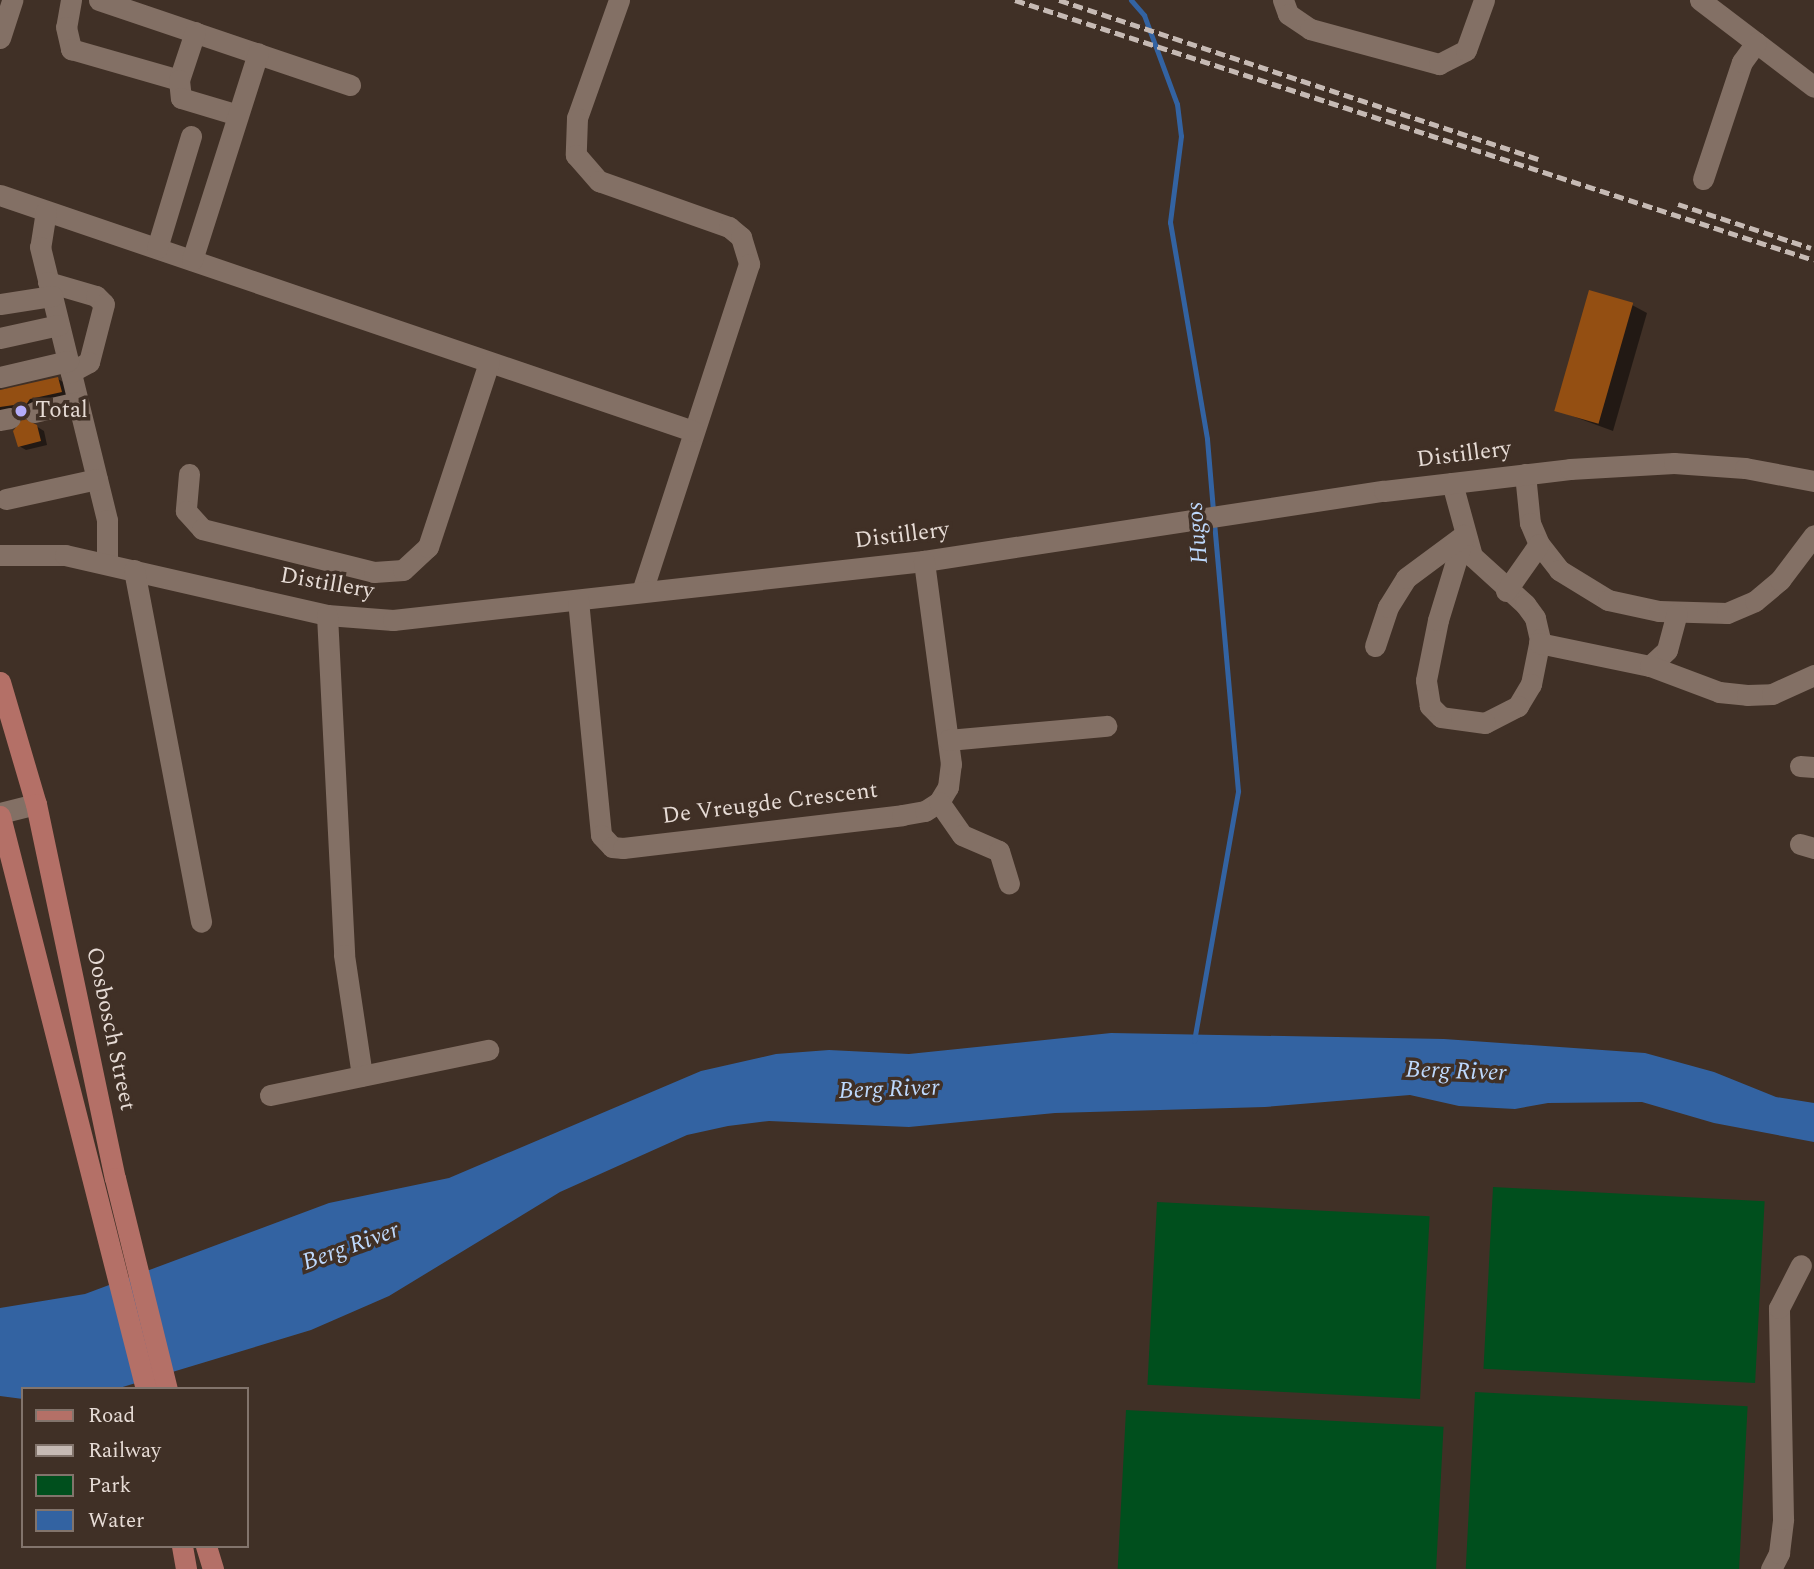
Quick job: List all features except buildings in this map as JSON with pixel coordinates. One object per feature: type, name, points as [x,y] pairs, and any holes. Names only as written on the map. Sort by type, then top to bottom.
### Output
[{"type":"main road","name":"Oosbosch Street","points":[[0,682],[36,804],[146,1387]]},
{"type":"main road","name":"Oosbosch Street","points":[[0,815],[49,1015],[105,1180],[166,1387]]},
{"type":"main road","points":[[0,879],[26,975],[49,1015]]},
{"type":"main road","points":[[182,1548],[186,1569]]},
{"type":"main road","points":[[207,1548],[213,1569]]},
{"type":"street","points":[[0,38],[12,0]]},
{"type":"street","points":[[71,0],[66,27],[71,49],[179,80]]},
{"type":"street","points":[[99,0],[350,85]]},
{"type":"street","points":[[619,0],[577,118],[576,155],[585,171],[599,181],[729,228],[748,249],[745,283],[693,432],[642,592]]},
{"type":"street","points":[[1283,0],[1288,14],[1310,29],[1439,64],[1466,50],[1484,0]]},
{"type":"street","points":[[1700,0],[1814,87]]},
{"type":"street","points":[[195,32],[179,80],[178,92],[187,102],[238,115]]},
{"type":"street","points":[[1703,179],[1742,62],[1756,43]]},
{"type":"street","points":[[192,260],[258,53]]},
{"type":"street","points":[[157,247],[191,136]]},
{"type":"street","points":[[0,195],[693,432]]},
{"type":"street","points":[[46,211],[39,241],[107,520],[107,563]]},
{"type":"street","points":[[0,303],[50,289],[96,296],[104,304],[89,362],[0,377]]},
{"type":"street","points":[[0,338],[59,325]]},
{"type":"street","points":[[189,474],[186,511],[202,529],[374,572],[403,570],[428,547],[489,363]]},
{"type":"street","points":[[34,412],[78,402]]},
{"type":"street","name":"Distillery","points":[[0,555],[42,552],[107,563],[327,615],[393,620],[925,561],[1216,516],[1525,474],[1674,463],[1745,468],[1814,481]]},
{"type":"street","points":[[1525,474],[1530,523],[1539,544],[1559,570],[1595,593],[1677,613],[1727,613],[1755,601],[1780,580],[1813,539]]},
{"type":"street","points":[[6,499],[97,479]]},
{"type":"street","points":[[1452,483],[1464,535],[1472,556],[1535,618],[1539,643],[1531,684],[1518,706],[1503,717],[1485,723],[1458,723],[1441,717],[1430,706],[1426,680],[1430,652],[1464,535]]},
{"type":"street","points":[[1375,646],[1388,607],[1406,578],[1464,535]]},
{"type":"street","points":[[1506,591],[1539,544]]},
{"type":"street","points":[[925,561],[948,740],[948,786],[939,802],[962,835],[999,851],[1009,884]]},
{"type":"street","points":[[134,569],[201,922]]},
{"type":"street","name":"De Vreugde Crescent","points":[[578,600],[601,835],[612,847],[902,816],[925,811],[939,802]]},
{"type":"street","points":[[1650,666],[1667,650],[1677,613]]},
{"type":"street","points":[[327,615],[344,955],[362,1076]]},
{"type":"street","points":[[1539,643],[1650,666],[1718,692],[1772,694],[1814,675]]},
{"type":"street","points":[[948,740],[1106,726]]},
{"type":"street","points":[[0,815],[36,804]]},
{"type":"street","points":[[271,1095],[488,1050]]},
{"type":"street","points":[[1771,1569],[1779,1553],[1783,1519],[1779,1308],[1801,1265]]},
{"type":"green space","points":[[1493,1187],[1765,1201],[1755,1383],[1483,1369]]},
{"type":"green space","points":[[1157,1202],[1430,1216],[1420,1399],[1147,1385]]},
{"type":"green space","points":[[1475,1392],[1748,1406],[1739,1569],[1466,1569]]},
{"type":"green space","points":[[1126,1410],[1444,1427],[1436,1569],[1118,1569]]},
{"type":"water","name":"Berg River","points":[[1111,1033],[1444,1039],[1645,1053],[1714,1072],[1776,1097],[1814,1103],[1814,1142],[1714,1123],[1642,1102],[1548,1103],[1515,1109],[1459,1106],[1410,1095],[1265,1107],[1055,1113],[909,1127],[769,1121],[728,1126],[687,1135],[560,1192],[389,1296],[311,1330],[123,1387],[21,1387],[21,1399],[0,1396],[0,1308],[85,1294],[329,1203],[449,1178],[701,1071],[776,1054],[829,1050],[909,1054]]},
{"type":"waterway","name":"Hugos","points":[[1131,0],[1144,15],[1177,104],[1181,136],[1170,222],[1207,439],[1213,510]]},
{"type":"waterway","name":"Hugos","points":[[1194,1041],[1238,791],[1214,520]]},
{"type":"railway","points":[[1015,0],[1814,260]]},
{"type":"railway","points":[[1059,0],[1538,159]]},
{"type":"railway","points":[[1678,204],[1811,248]]},
{"type":"place","name":"Total","points":[[21,411]]}]
